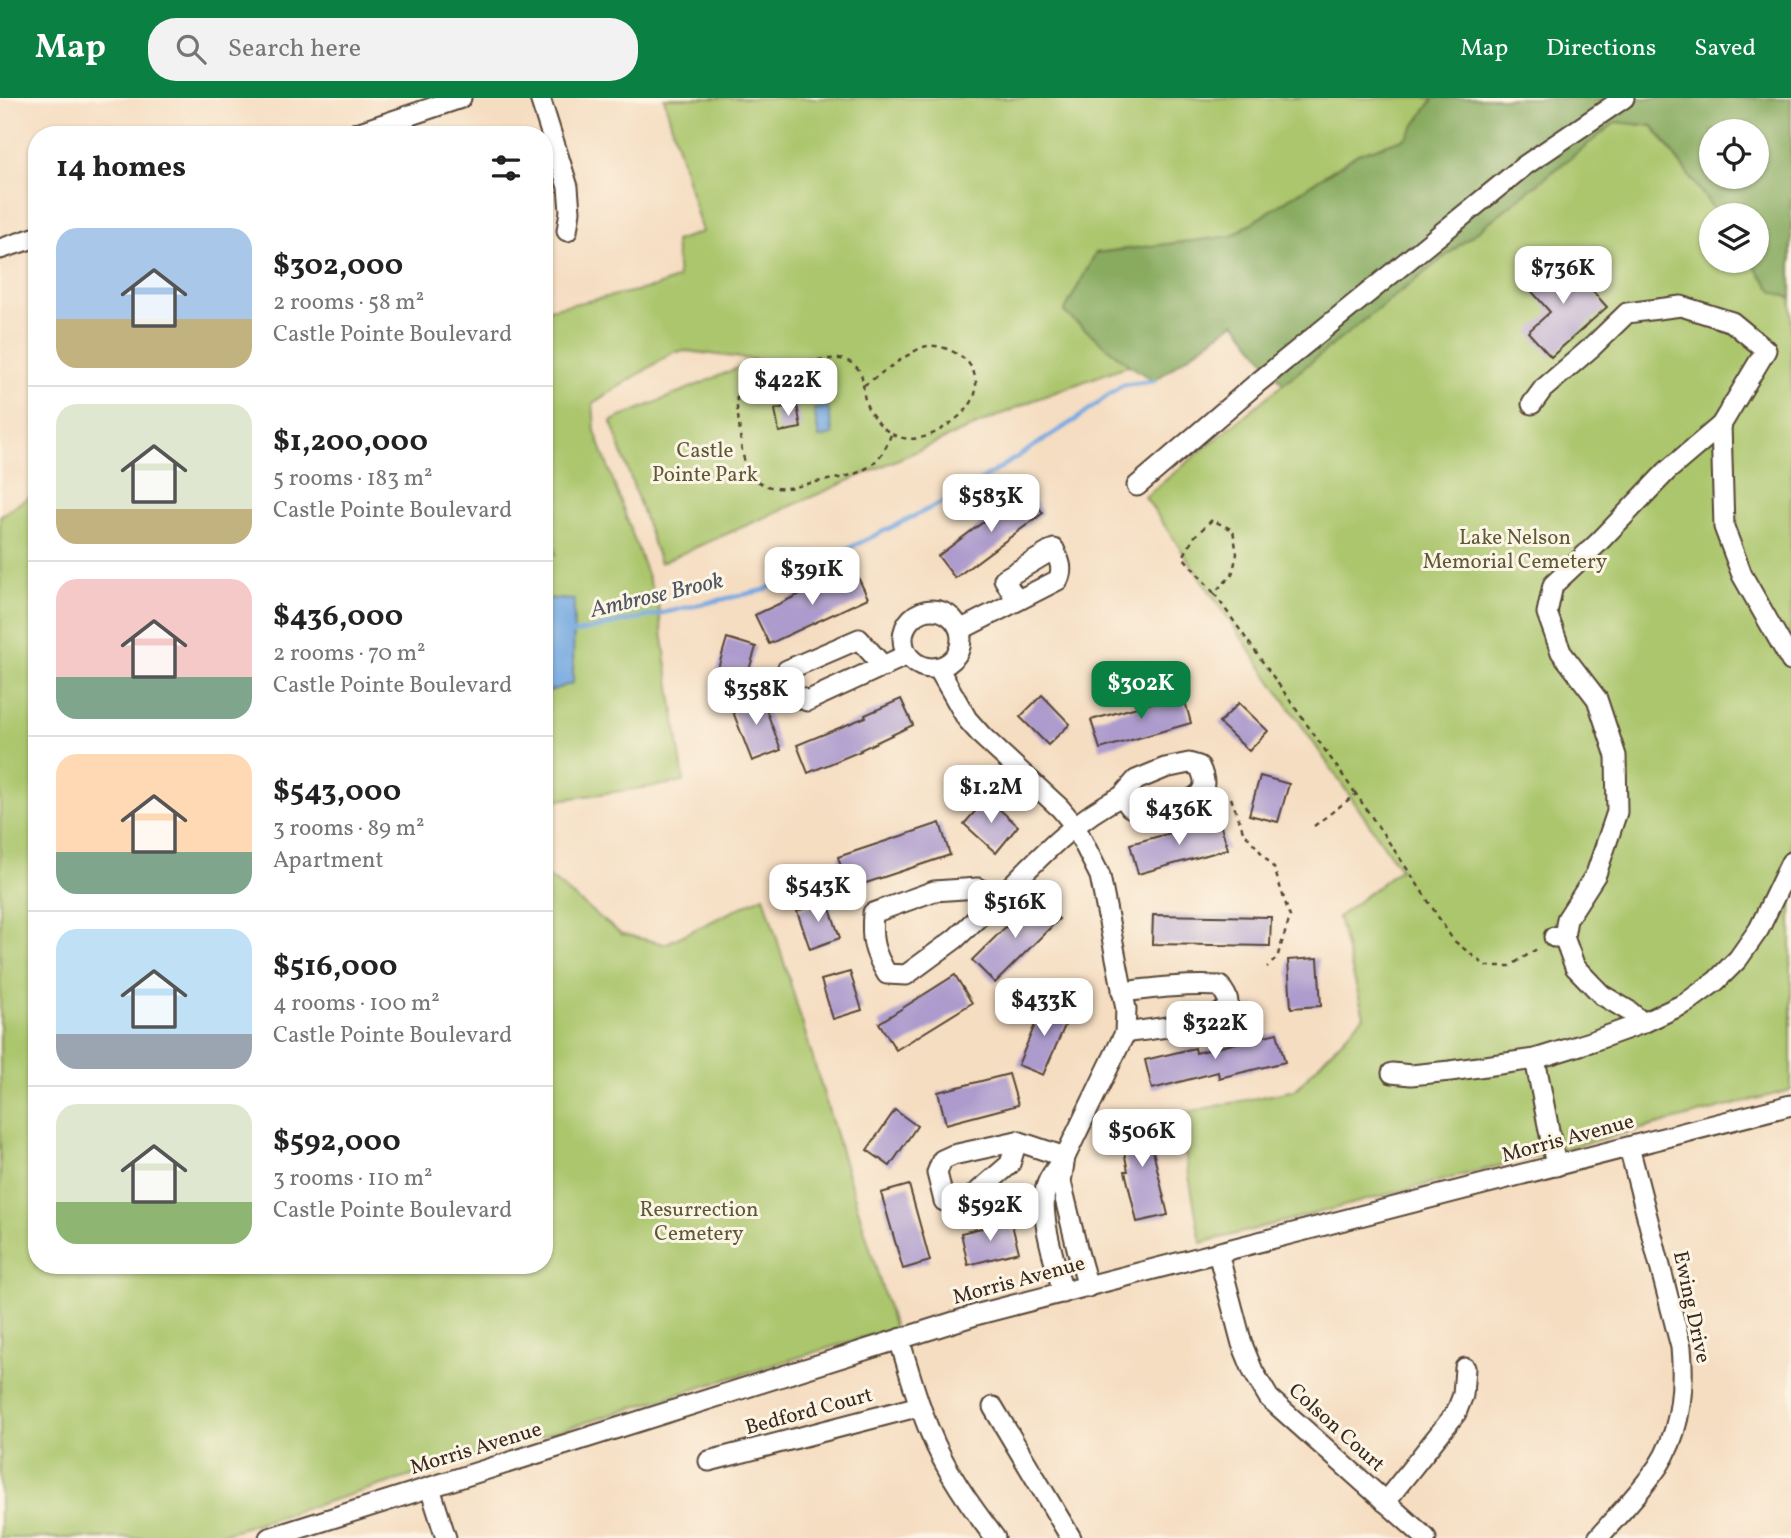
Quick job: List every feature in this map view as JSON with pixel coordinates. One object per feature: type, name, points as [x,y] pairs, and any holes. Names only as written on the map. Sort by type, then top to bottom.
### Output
[{"type":"street","points":[[383,126],[461,98]]},
{"type":"street","points":[[540,98],[549,126]]},
{"type":"street","points":[[1137,486],[1256,384],[1524,166],[1623,98]]},
{"type":"street","points":[[553,139],[568,187],[570,211],[567,231]]},
{"type":"street","points":[[0,249],[28,240]]},
{"type":"street","points":[[1532,404],[1543,389],[1627,313],[1681,306],[1731,322],[1766,349],[1721,425],[1667,471],[1553,585],[1547,612],[1561,652],[1597,699],[1616,756],[1616,812],[1596,874],[1567,919],[1559,937],[1575,967],[1602,995],[1643,1023]]},
{"type":"street","points":[[1721,425],[1724,527],[1742,575],[1791,661]]},
{"type":"street","points":[[960,630],[1017,601]]},
{"type":"street","points":[[939,610],[948,614],[960,630],[962,639],[955,658],[938,668],[929,668],[913,662],[903,646],[905,627],[919,612],[939,610]]},
{"type":"street","points":[[884,667],[859,639],[787,670],[785,690],[807,701],[884,667],[907,655]]},
{"type":"street","points":[[938,668],[967,719],[1060,808],[1075,826],[1100,876],[1126,1009],[1125,1032],[1065,1157],[1047,1182],[1044,1198],[1047,1227],[1063,1293]]},
{"type":"street","points":[[998,899],[978,888],[934,891],[873,913],[872,932],[876,955],[887,974],[906,975],[955,939],[998,899],[1057,839],[1105,804],[1122,796]]},
{"type":"street","points":[[1392,1073],[1411,1075],[1450,1072],[1535,1059],[1643,1023],[1686,1003],[1716,981],[1738,959],[1759,929],[1791,862]]},
{"type":"street","points":[[1122,992],[1199,985],[1220,986],[1228,997],[1228,1004],[1222,1012],[1190,1023],[1125,1032]]},
{"type":"street","points":[[1535,1059],[1556,1166]]},
{"type":"street","name":"Morris Avenue","points":[[269,1538],[979,1314],[1791,1105]]},
{"type":"street","points":[[1017,1141],[1065,1157]]},
{"type":"street","name":"Ewing Drive","points":[[1598,1538],[1653,1475],[1675,1430],[1681,1405],[1681,1347],[1629,1147]]},
{"type":"street","points":[[1065,1157],[1060,1182],[1088,1287]]},
{"type":"street","name":"Colson Court","points":[[1219,1253],[1242,1344],[1253,1371],[1269,1398],[1426,1538]]},
{"type":"street","points":[[899,1339],[930,1434],[964,1496],[995,1538]]},
{"type":"street","points":[[1385,1502],[1456,1413],[1463,1395],[1465,1368]]},
{"type":"street","name":"Bedford Court","points":[[709,1461],[920,1406]]},
{"type":"street","points":[[993,1407],[1071,1538]]},
{"type":"street","points":[[430,1488],[446,1538]]},
{"type":"path","points":[[864,385],[915,351],[928,346],[948,349],[960,355],[972,368],[976,388],[966,412],[932,435],[908,439],[891,434],[883,428],[869,410],[864,397],[863,378],[858,368],[846,360],[814,361],[761,370],[748,376],[739,388],[737,404],[742,451],[749,471],[760,482],[784,488],[848,475],[864,469],[878,458],[891,434]]},
{"type":"path","points":[[1214,593],[1232,575],[1237,554],[1233,530],[1212,520],[1195,536],[1183,557],[1214,593],[1356,794],[1453,940],[1486,966],[1510,966],[1559,937]]},
{"type":"path","points":[[1314,826],[1356,794]]},
{"type":"path","points":[[1231,798],[1243,831],[1274,868],[1290,917],[1278,958],[1267,967]]},
{"type":"green space","name":"Castle Pointe Park","points":[[664,98],[1434,98],[1406,138],[1358,154],[1231,236],[1096,253],[1064,312],[1129,365],[1034,400],[660,563],[611,421],[757,360],[687,351],[674,352],[593,403],[595,431],[658,605],[684,782],[558,800],[553,798],[553,554],[556,554],[553,544],[553,308],[655,287],[678,278],[675,241],[702,232]]},
{"type":"green space","points":[[1434,98],[1791,98],[1791,298],[1774,292],[1760,273],[1769,273],[1769,203],[1709,203],[1699,189],[1769,189],[1769,119],[1699,119],[1699,189],[1653,126],[1616,122],[1283,384],[1235,322],[1154,381],[1129,365],[1064,312],[1096,253],[1232,236],[1358,154],[1406,138]]},
{"type":"green space","name":"Lake Nelson Memorial Cemetery","points":[[1616,122],[1652,126],[1709,203],[1699,203],[1699,273],[1760,273],[1774,292],[1791,298],[1791,1090],[1201,1243],[1178,1114],[1295,1090],[1364,1016],[1338,917],[1400,869],[1145,497],[1283,384]]},
{"type":"green space","name":"Resurrection Cemetery","points":[[28,497],[28,1274],[553,1274],[553,880],[621,934],[665,944],[764,896],[894,1328],[209,1538],[0,1538],[0,516]]},
{"type":"water","points":[[828,407],[833,435],[819,438],[814,409]]},
{"type":"water","points":[[553,599],[574,600],[573,683],[553,690]]},
{"type":"building","points":[[1562,257],[1607,307],[1551,357],[1528,332],[1550,312],[1528,287]]},
{"type":"building","points":[[797,405],[801,428],[779,432],[775,409]]},
{"type":"building","points":[[1026,490],[1043,513],[955,578],[938,556]]},
{"type":"building","points":[[854,569],[868,598],[769,644],[755,615]]},
{"type":"building","points":[[727,638],[756,647],[745,683],[716,675]]},
{"type":"building","points":[[760,693],[781,750],[752,761],[730,704]]},
{"type":"building","points":[[1183,694],[1191,723],[1100,749],[1091,720]]},
{"type":"building","points":[[1042,695],[1070,724],[1048,745],[1020,717]]},
{"type":"building","points":[[901,699],[913,725],[808,773],[797,745],[866,717],[865,715]]},
{"type":"building","points":[[1239,703],[1268,731],[1249,751],[1219,723]]},
{"type":"building","points":[[1260,776],[1289,784],[1278,822],[1249,815]]},
{"type":"building","points":[[987,798],[1018,826],[996,853],[964,824]]},
{"type":"building","points":[[1219,820],[1228,849],[1138,874],[1130,844]]},
{"type":"building","points":[[940,823],[950,855],[848,889],[838,857]]},
{"type":"building","points":[[1036,897],[1059,919],[995,983],[972,960]]},
{"type":"building","points":[[827,900],[840,938],[810,949],[797,911]]},
{"type":"building","points":[[1153,915],[1271,917],[1270,946],[1152,944]]},
{"type":"building","points":[[1318,958],[1321,1006],[1291,1008],[1288,960]]},
{"type":"building","points":[[850,972],[862,1010],[833,1019],[821,980]]},
{"type":"building","points":[[955,975],[972,1003],[896,1050],[879,1023]]},
{"type":"building","points":[[1045,1001],[1071,1012],[1043,1075],[1018,1065]]},
{"type":"building","points":[[1277,1033],[1285,1062],[1219,1078],[1218,1072],[1152,1089],[1145,1060],[1195,1048],[1196,1053]]},
{"type":"building","points":[[1009,1074],[1018,1105],[946,1124],[938,1092]]},
{"type":"building","points":[[895,1110],[917,1126],[890,1166],[867,1150]]},
{"type":"building","points":[[1149,1115],[1156,1146],[1152,1147],[1168,1215],[1137,1222],[1125,1171],[1128,1171],[1118,1122]]},
{"type":"building","points":[[909,1185],[930,1261],[903,1269],[881,1193]]},
{"type":"building","points":[[1011,1221],[1019,1252],[968,1265],[961,1233]]},
{"type":"waterway","name":"Ambrose Brook","points":[[574,633],[764,590],[961,493],[1078,418],[1122,385],[1154,381]]}]
